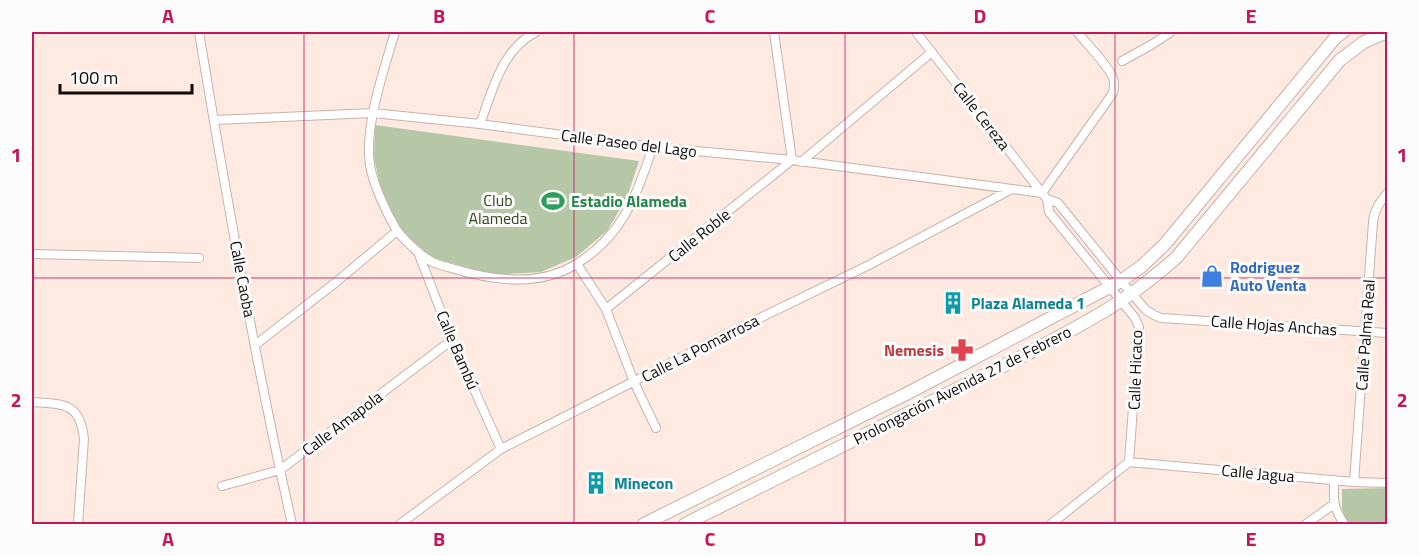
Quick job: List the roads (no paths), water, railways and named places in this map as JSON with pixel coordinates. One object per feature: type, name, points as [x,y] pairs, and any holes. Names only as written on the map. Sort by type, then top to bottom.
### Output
[{"type":"main road","name":"Prolongación Avenida 27 de Febrero","points":[[685,525],[1029,353],[1132,294],[1176,258],[1340,60],[1364,42],[1387,32]]},
{"type":"main road","name":"Prolongación Avenida 27 de Febrero","points":[[644,525],[908,393],[1121,281],[1142,266],[1165,244],[1335,34]]},
{"type":"street","name":"Calle Caoba","points":[[199,32],[255,345],[292,525]]},
{"type":"street","points":[[395,32],[373,113],[369,140],[370,166],[381,200],[397,231],[430,261],[483,277],[508,280],[533,279],[577,264],[613,233],[627,213],[638,192],[653,147]]},
{"type":"street","points":[[480,124],[502,65],[512,50],[536,32]]},
{"type":"street","points":[[774,32],[797,161]]},
{"type":"street","name":"Calle Cereza","points":[[916,32],[1045,196],[1058,203],[1146,310]]},
{"type":"street","points":[[1045,196],[1113,93],[1114,81],[1109,70],[1077,32]]},
{"type":"street","points":[[1122,61],[1171,32]]},
{"type":"street","name":"Calle Roble","points":[[606,309],[797,161],[932,52]]},
{"type":"street","name":"Calle Paseo del Lago","points":[[214,120],[373,113],[480,124],[653,147],[797,161],[1045,196]]},
{"type":"street","name":"Calle La Pomarrosa","points":[[400,525],[501,449],[867,266],[1011,190]]},
{"type":"street","name":"Calle Palma Real","points":[[1354,482],[1374,214],[1388,192]]},
{"type":"street","name":"Calle Cereza","points":[[1045,196],[1049,212],[1109,287]]},
{"type":"street","points":[[255,345],[397,231]]},
{"type":"street","name":"Calle Bambú","points":[[417,251],[452,340],[501,449]]},
{"type":"street","points":[[32,254],[200,258]]},
{"type":"street","points":[[577,264],[606,309],[634,382],[656,428]]},
{"type":"street","name":"Calle Hicaco","points":[[1109,287],[1139,327],[1129,462]]},
{"type":"street","points":[[1134,318],[1146,310]]},
{"type":"street","name":"Calle Hojas Anchas","points":[[1146,310],[1161,318],[1388,333]]},
{"type":"street","name":"Calle Amapola","points":[[222,486],[280,470],[452,340]]},
{"type":"street","points":[[32,402],[62,404],[79,417],[83,426],[78,525]]},
{"type":"street","points":[[1051,525],[1129,462]]},
{"type":"street","name":"Calle Jagua","points":[[1129,462],[1388,483]]},
{"type":"street","points":[[1334,480],[1335,510],[1344,525]]},
{"type":"street","points":[[1306,525],[1334,504]]},
{"type":"place","name":"Estadio Alameda","points":[[553,201]]},
{"type":"place","name":"Rodriguez Auto Venta","points":[[1212,276]]},
{"type":"place","name":"Plaza Alameda 1","points":[[953,303]]},
{"type":"place","name":"Nemesis","points":[[962,350]]},
{"type":"place","name":"Minecon","points":[[596,483]]},
{"type":"park label","name":"Club Alameda","points":[[498,209]]}]
